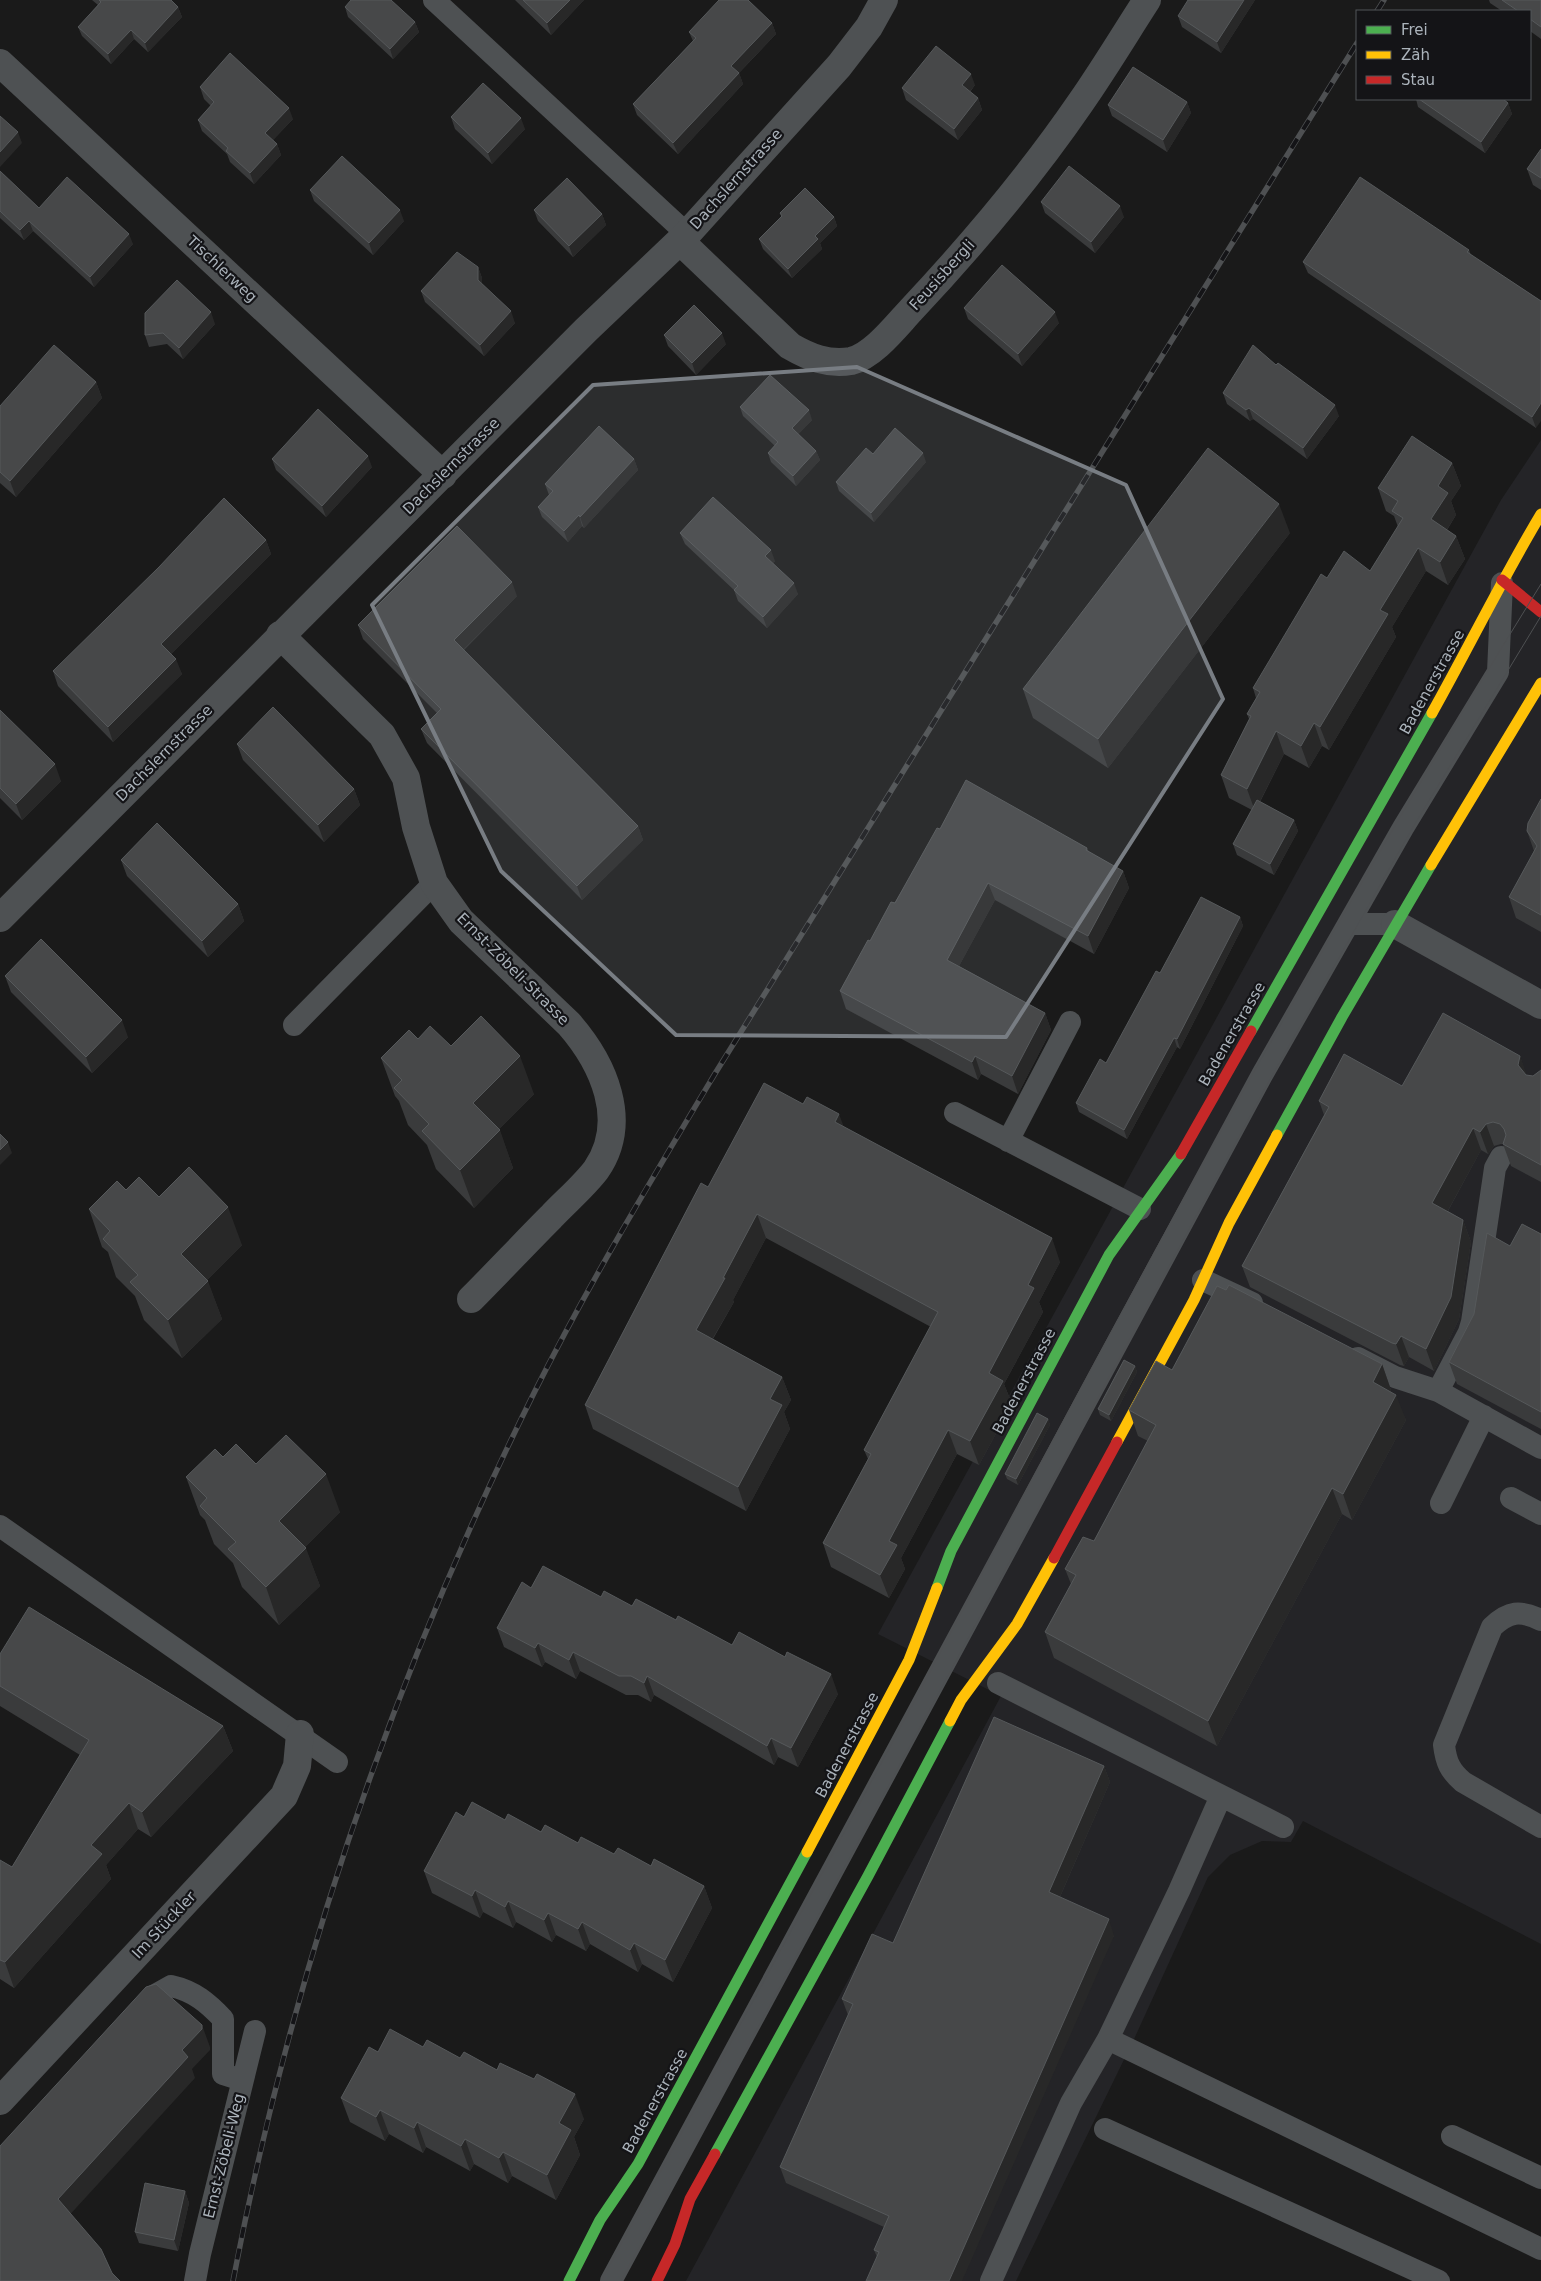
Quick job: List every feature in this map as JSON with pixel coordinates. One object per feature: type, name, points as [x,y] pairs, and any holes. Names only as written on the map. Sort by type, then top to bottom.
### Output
[{"type":"street","name":"Dachslernstrasse","points":[[0,918],[280,635],[443,475],[586,330],[683,237],[839,66],[869,26],[884,0]]},
{"type":"street","name":"Feusisbergli","points":[[683,237],[790,346],[812,359],[832,362],[852,361],[875,347],[882,340],[943,276],[1014,192],[1080,103],[1147,0]]},
{"type":"street","name":"Tischlerweg","points":[[0,63],[443,475]]},
{"type":"street","name":"Badenerstrasse","points":[[569,2281],[584,2245],[612,2198],[638,2164],[909,1660],[951,1551],[1109,1255],[1185,1148],[1463,658],[1512,581],[1541,514]]},
{"type":"street","points":[[1512,581],[1541,612]]},
{"type":"street","name":"Ernst-Zöbeli-Strasse","points":[[280,635],[382,735],[406,778],[416,827],[434,883],[461,921],[569,1024],[585,1043],[605,1079],[611,1106],[611,1130],[596,1170],[471,1299]]},
{"type":"street","points":[[657,2281],[675,2244],[690,2199],[868,1876],[961,1700],[1017,1624],[1036,1592],[1203,1280],[1229,1223],[1395,924],[1541,683]]},
{"type":"street","points":[[1395,924],[1541,1004]]},
{"type":"street","name":"Im Stückler","points":[[0,2101],[284,1796],[297,1766],[300,1734]]},
{"type":"lane","points":[[434,0],[683,237]]},
{"type":"lane","points":[[611,2281],[1262,1075],[1403,828],[1498,672],[1512,581]]},
{"type":"lane","points":[[294,1024],[434,883]]},
{"type":"lane","points":[[1349,924],[1395,924]]},
{"type":"lane","points":[[1008,1141],[1070,1022]]},
{"type":"lane","points":[[955,1113],[1140,1209]]},
{"type":"lane","points":[[1438,1391],[1471,1327],[1493,1182],[1500,1157]]},
{"type":"lane","points":[[1203,1280],[1275,1315]]},
{"type":"lane","points":[[1343,1350],[1395,1377],[1438,1391],[1541,1448]]},
{"type":"lane","points":[[1440,1503],[1484,1416]]},
{"type":"lane","points":[[1511,1498],[1541,1514]]},
{"type":"lane","points":[[0,1526],[300,1734],[337,1762]]},
{"type":"lane","points":[[1541,1620],[1518,1613],[1504,1616],[1492,1627],[1444,1745],[1445,1761],[1453,1773],[1463,1782],[1541,1827]]},
{"type":"lane","points":[[998,1683],[1284,1827]]},
{"type":"lane","points":[[991,2281],[1071,2103],[1108,2039],[1179,1891],[1221,1796]]},
{"type":"lane","points":[[155,1995],[171,1986],[188,1990],[208,2004],[224,2019],[223,2074],[242,2080]]},
{"type":"lane","name":"Ernst-Zöbeli-Weg","points":[[195,2281],[255,2032]]},
{"type":"lane","points":[[1108,2039],[1541,2249]]},
{"type":"lane","points":[[1105,2129],[1439,2281]]},
{"type":"lane","points":[[1452,2136],[1541,2178]]},
{"type":"highlighted area","points":[[857,367],[1126,485],[1223,699],[1006,1037],[676,1035],[501,871],[372,605],[593,385]]},
{"type":"shaded area","points":[[1541,440],[1541,1944],[1303,1821],[1291,1842],[1262,1841],[1230,1855],[1208,1877],[1135,2037],[1016,2281],[686,2281],[1001,1696],[878,1634],[1501,500]]},
{"type":"building","points":[[99,0],[171,0],[178,7],[145,43],[131,30],[108,54],[78,27],[101,2]]},
{"type":"building","points":[[351,0],[391,0],[415,22],[390,49],[345,7]]},
{"type":"building","points":[[523,0],[570,0],[547,23]]},
{"type":"building","points":[[719,0],[748,0],[772,23],[731,66],[739,73],[673,143],[633,104],[696,38],[689,32]]},
{"type":"building","points":[[1188,0],[1244,0],[1217,42],[1178,16]]},
{"type":"building","points":[[1502,0],[1541,0],[1541,27],[1531,20],[1531,10],[1517,10]]},
{"type":"building","points":[[936,46],[971,74],[962,85],[978,98],[954,129],[902,88]]},
{"type":"building","points":[[230,53],[289,108],[265,133],[277,144],[250,173],[226,151],[228,148],[198,120],[214,102],[200,87]]},
{"type":"building","points":[[1133,67],[1187,102],[1163,140],[1108,105]]},
{"type":"building","points":[[483,83],[521,118],[488,153],[451,117]]},
{"type":"building","points":[[1420,100],[1504,100],[1508,103],[1481,142]]},
{"type":"building","points":[[0,116],[18,132],[0,152]]},
{"type":"building","points":[[1541,149],[1541,178],[1527,169]]},
{"type":"building","points":[[342,156],[400,210],[369,243],[310,190]]},
{"type":"building","points":[[1069,166],[1120,206],[1091,242],[1041,202]]},
{"type":"building","points":[[0,171],[39,208],[67,177],[129,234],[90,277],[29,221],[20,230],[0,211]]},
{"type":"building","points":[[1360,177],[1541,301],[1541,403],[1532,417],[1303,262]]},
{"type":"building","points":[[567,178],[602,214],[569,246],[534,210]]},
{"type":"building","points":[[805,188],[834,217],[815,236],[818,239],[788,269],[759,239],[782,216],[780,213]]},
{"type":"building","points":[[457,252],[478,267],[478,280],[511,311],[480,345],[421,291]]},
{"type":"building","points":[[1002,265],[1055,312],[1018,354],[964,308]]},
{"type":"building","points":[[177,280],[211,312],[179,348],[163,333],[145,335],[145,313]]},
{"type":"building","points":[[694,305],[722,333],[692,363],[664,335]]},
{"type":"building","points":[[54,345],[96,382],[10,481],[0,472],[0,406]]},
{"type":"building","points":[[1253,345],[1276,365],[1278,363],[1335,405],[1303,448],[1249,408],[1246,410],[1223,393]]},
{"type":"building","points":[[770,375],[809,410],[792,428],[816,451],[793,476],[768,453],[778,442],[740,407]]},
{"type":"building","points":[[318,409],[368,456],[322,506],[272,459]]},
{"type":"building","points":[[599,426],[634,459],[580,517],[579,515],[564,531],[538,507],[553,491],[545,484]]},
{"type":"building","points":[[895,428],[923,453],[871,513],[836,482],[866,448],[873,454]]},
{"type":"building","points":[[1412,436],[1452,463],[1438,486],[1448,493],[1431,519],[1456,536],[1440,562],[1418,548],[1380,610],[1388,614],[1320,727],[1314,723],[1301,746],[1276,731],[1247,789],[1221,775],[1251,716],[1247,714],[1260,692],[1253,688],[1321,574],[1327,578],[1344,551],[1370,571],[1403,518],[1392,511],[1398,501],[1378,488]]},
{"type":"building","points":[[1208,448],[1279,504],[1098,739],[1023,689]]},
{"type":"building","points":[[713,497],[771,550],[765,556],[794,583],[763,617],[734,590],[738,586],[680,533]]},
{"type":"building","points":[[224,498],[266,540],[161,644],[176,659],[108,727],[53,671],[159,567]]},
{"type":"building","points":[[457,526],[512,582],[454,640],[638,826],[577,886],[421,729],[441,709],[358,625]]},
{"type":"building","points":[[273,707],[354,789],[318,825],[237,744]]},
{"type":"building","points":[[0,710],[55,764],[16,804],[0,788]]},
{"type":"building","points":[[966,780],[1087,848],[1086,850],[1123,871],[1088,936],[988,883],[947,960],[1045,1013],[1012,1076],[975,1056],[972,1062],[840,991],[891,902],[895,903],[937,828],[940,829]]},
{"type":"building","points":[[1541,799],[1541,915],[1509,897],[1537,846],[1527,831],[1528,823]]},
{"type":"building","points":[[1257,800],[1294,820],[1270,864],[1233,844]]},
{"type":"building","points":[[157,823],[238,904],[202,941],[121,860]]},
{"type":"building","points":[[1201,897],[1240,917],[1177,1039],[1174,1038],[1124,1130],[1076,1103],[1100,1059],[1106,1063],[1156,971],[1160,973]]},
{"type":"building","points":[[41,939],[122,1020],[86,1057],[5,976]]},
{"type":"building","points":[[1443,1013],[1520,1056],[1518,1065],[1526,1075],[1533,1076],[1541,1070],[1541,1165],[1503,1144],[1506,1135],[1500,1124],[1493,1122],[1486,1124],[1480,1132],[1473,1128],[1432,1203],[1463,1220],[1451,1297],[1426,1349],[1401,1336],[1396,1344],[1392,1343],[1242,1266],[1329,1107],[1319,1101],[1344,1054],[1402,1086]]},
{"type":"building","points":[[481,1016],[520,1056],[473,1103],[500,1130],[460,1170],[422,1131],[429,1124],[394,1088],[402,1080],[381,1058],[409,1030],[418,1039],[430,1026],[451,1046]]},
{"type":"building","points":[[764,1083],[803,1104],[807,1097],[839,1114],[835,1122],[1052,1238],[1028,1285],[1034,1288],[989,1373],[1003,1381],[970,1441],[948,1430],[889,1541],[897,1545],[880,1575],[823,1543],[871,1454],[864,1450],[938,1312],[757,1214],[696,1330],[782,1377],[770,1399],[782,1405],[738,1487],[585,1405],[701,1183],[708,1187]]},
{"type":"building","points":[[0,1134],[8,1142],[0,1150]]},
{"type":"building","points":[[189,1167],[228,1207],[181,1254],[208,1281],[168,1320],[130,1282],[138,1275],[103,1239],[110,1231],[89,1209],[117,1181],[126,1190],[139,1177],[159,1197]]},
{"type":"building","points":[[1522,1224],[1541,1234],[1541,1412],[1449,1362],[1474,1314],[1487,1233],[1510,1246]]},
{"type":"building","points":[[1229,1285],[1382,1364],[1373,1382],[1396,1395],[1343,1494],[1332,1488],[1208,1721],[1045,1632],[1076,1575],[1065,1569],[1083,1537],[1094,1541],[1156,1425],[1129,1410],[1156,1361],[1172,1370],[1217,1286],[1226,1290]]},
{"type":"building","points":[[1124,1360],[1135,1366],[1109,1415],[1098,1409]]},
{"type":"building","points":[[1037,1413],[1048,1419],[1016,1479],[1005,1474]]},
{"type":"building","points":[[286,1435],[326,1474],[279,1521],[306,1548],[266,1587],[228,1549],[236,1542],[200,1506],[207,1498],[186,1477],[215,1449],[223,1457],[236,1444],[256,1464]]},
{"type":"building","points":[[543,1566],[601,1597],[604,1591],[632,1606],[636,1599],[676,1620],[678,1616],[732,1645],[739,1632],[785,1657],[787,1652],[831,1674],[791,1748],[771,1738],[767,1746],[647,1676],[644,1683],[631,1676],[619,1676],[573,1652],[569,1660],[538,1643],[535,1648],[497,1628],[522,1582],[531,1588]]},
{"type":"building","points":[[29,1607],[223,1726],[142,1812],[129,1803],[91,1845],[102,1854],[5,1962],[0,1960],[0,1860],[12,1867],[89,1740],[0,1686],[0,1654]]},
{"type":"building","points":[[994,1717],[1104,1766],[1049,1892],[1109,1919],[949,2281],[866,2281],[879,2252],[874,2250],[889,2216],[780,2167],[853,2004],[842,1999],[872,1934],[893,1943]]},
{"type":"building","points":[[472,1802],[505,1820],[508,1814],[541,1832],[545,1825],[578,1843],[581,1837],[614,1854],[618,1848],[651,1866],[654,1859],[704,1886],[665,1960],[634,1943],[630,1950],[582,1922],[578,1929],[548,1913],[544,1920],[508,1901],[505,1907],[475,1890],[472,1896],[424,1871],[456,1812],[464,1817]]},
{"type":"building","points":[[156,1984],[202,2025],[202,2029],[182,2050],[188,2057],[58,2199],[101,2249],[112,2273],[120,2281],[0,2281],[0,2146],[146,1987]]},
{"type":"building","points":[[390,2029],[423,2047],[427,2040],[460,2058],[464,2052],[497,2070],[500,2063],[534,2079],[537,2074],[575,2094],[559,2123],[571,2130],[547,2175],[503,2152],[499,2158],[465,2139],[461,2146],[417,2122],[414,2128],[380,2110],[376,2117],[341,2098],[369,2047],[378,2052]]},
{"type":"building","points":[[145,2183],[185,2191],[174,2240],[135,2232]]},
{"type":"tram line","points":[[601,2281],[842,1836],[1051,1443],[1254,1071],[1395,826],[1541,584]]},
{"type":"tram line","points":[[621,2281],[1268,1083],[1413,827],[1541,616]]},
{"type":"railway","points":[[1378,10],[1384,0]]},
{"type":"railway","points":[[233,2281],[257,2166],[285,2052],[317,1939],[353,1827],[393,1716],[436,1607],[483,1499],[534,1393],[599,1271],[716,1072],[1356,45]]},
{"type":"traffic: fast","points":[[1251,1031],[1432,713]]},
{"type":"traffic: fast","points":[[1277,1135],[1342,1017],[1431,865]]},
{"type":"traffic: fast","points":[[937,1588],[951,1551],[1109,1255],[1181,1154]]},
{"type":"traffic: fast","points":[[715,2154],[868,1876],[950,1721]]},
{"type":"traffic: fast","points":[[569,2281],[600,2220],[638,2164],[807,1852]]},
{"type":"traffic: slow","points":[[1432,713],[1541,514]]},
{"type":"traffic: slow","points":[[1431,865],[1541,683]]},
{"type":"traffic: slow","points":[[1117,1442],[1194,1300],[1229,1223],[1277,1135]]},
{"type":"traffic: slow","points":[[950,1721],[961,1700],[1017,1624],[1054,1558]]},
{"type":"traffic: slow","points":[[807,1852],[909,1660],[937,1588]]},
{"type":"traffic: jam","points":[[1502,580],[1541,612]]},
{"type":"traffic: jam","points":[[1181,1154],[1251,1031]]},
{"type":"traffic: jam","points":[[1054,1558],[1117,1442]]},
{"type":"traffic: jam","points":[[657,2281],[675,2244],[690,2199],[715,2154]]}]
